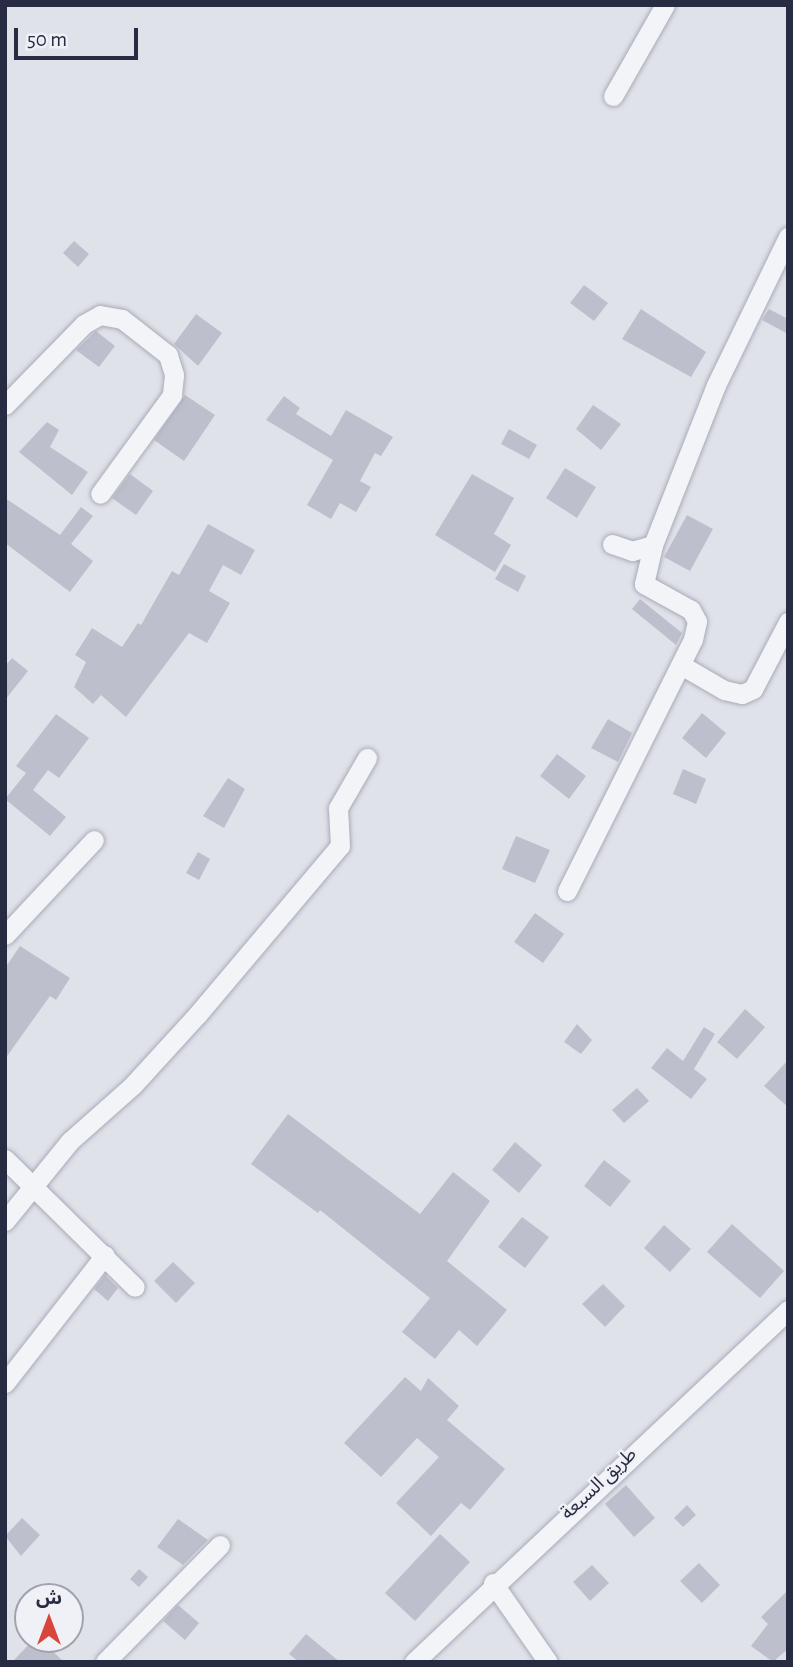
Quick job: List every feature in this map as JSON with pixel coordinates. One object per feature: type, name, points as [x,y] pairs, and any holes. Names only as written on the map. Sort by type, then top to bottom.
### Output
[{"type":"street","points":[[613,96],[665,5]]},
{"type":"street","points":[[567,891],[681,665],[697,621],[691,610],[645,584],[653,545],[716,385],[788,237]]},
{"type":"street","points":[[5,405],[83,324],[100,316],[122,319],[168,355],[174,375],[172,395],[100,494]]},
{"type":"street","points":[[612,544],[632,551],[653,545]]},
{"type":"street","points":[[681,665],[742,694],[753,689],[788,622]]},
{"type":"street","points":[[5,1221],[31,1185],[70,1141],[133,1085],[340,846],[338,808],[367,758]]},
{"type":"street","points":[[5,935],[94,840]]},
{"type":"street","points":[[5,1160],[135,1287]]},
{"type":"street","points":[[5,1383],[105,1255]]},
{"type":"street","name":"طريق السبعة","points":[[414,1662],[493,1583],[786,1315]]},
{"type":"street","points":[[105,1662],[220,1545]]},
{"type":"street","points":[[493,1583],[548,1662]]},
{"type":"building","points":[[74,241],[89,254],[78,267],[63,253]]},
{"type":"building","points":[[584,285],[608,303],[594,321],[570,303]]},
{"type":"building","points":[[641,309],[706,352],[691,377],[622,339]]},
{"type":"building","points":[[769,309],[788,319],[788,334],[762,320]]},
{"type":"building","points":[[196,314],[222,333],[198,366],[174,344]]},
{"type":"building","points":[[96,331],[115,346],[99,367],[76,350]]},
{"type":"building","points":[[185,395],[215,415],[184,461],[154,440]]},
{"type":"building","points":[[284,396],[300,408],[296,414],[331,436],[346,410],[393,437],[381,456],[375,453],[360,481],[371,487],[356,512],[340,503],[331,519],[307,505],[333,460],[266,420]]},
{"type":"building","points":[[593,405],[621,424],[601,450],[576,429]]},
{"type":"building","points":[[47,422],[59,430],[50,447],[88,472],[72,495],[19,452]]},
{"type":"building","points":[[509,429],[537,445],[529,459],[501,444]]},
{"type":"building","points":[[565,468],[596,487],[577,518],[546,498]]},
{"type":"building","points":[[130,474],[153,491],[136,515],[112,498]]},
{"type":"building","points":[[472,474],[514,498],[494,534],[511,545],[495,572],[435,535]]},
{"type":"building","points":[[5,498],[60,535],[81,507],[93,516],[71,544],[93,561],[70,592],[5,543]]},
{"type":"building","points":[[687,515],[713,529],[690,571],[664,557]]},
{"type":"building","points":[[208,524],[255,550],[241,575],[223,565],[209,591],[230,603],[207,643],[189,633],[126,717],[101,695],[93,704],[74,687],[86,662],[75,655],[92,628],[122,647],[138,623],[141,625],[172,571],[179,575]]},
{"type":"building","points":[[504,564],[526,576],[518,592],[495,579]]},
{"type":"building","points":[[640,599],[682,633],[676,645],[632,609]]},
{"type":"building","points":[[12,658],[28,671],[5,700],[5,666]]},
{"type":"building","points":[[702,713],[726,733],[706,758],[682,738]]},
{"type":"building","points":[[56,714],[89,738],[59,778],[48,770],[33,790],[66,817],[50,836],[5,799],[26,773],[16,766]]},
{"type":"building","points":[[608,719],[632,733],[618,762],[591,748]]},
{"type":"building","points":[[557,754],[586,776],[569,799],[540,776]]},
{"type":"building","points":[[683,769],[706,779],[696,804],[673,794]]},
{"type":"building","points":[[228,778],[245,789],[224,828],[203,816]]},
{"type":"building","points":[[516,836],[550,850],[535,883],[502,869]]},
{"type":"building","points":[[198,852],[210,859],[199,880],[186,873]]},
{"type":"building","points":[[535,913],[564,934],[543,963],[514,942]]},
{"type":"building","points":[[20,946],[70,978],[56,1000],[50,996],[5,1059],[5,968]]},
{"type":"building","points":[[745,1009],[765,1027],[737,1059],[717,1042]]},
{"type":"building","points":[[577,1024],[592,1040],[581,1054],[564,1042]]},
{"type":"building","points":[[704,1027],[715,1034],[694,1069],[707,1079],[691,1099],[651,1068],[667,1048],[683,1061]]},
{"type":"building","points":[[788,1060],[788,1107],[764,1086]]},
{"type":"building","points":[[637,1088],[649,1101],[624,1123],[612,1110]]},
{"type":"building","points":[[288,1114],[420,1214],[453,1172],[490,1201],[447,1261],[507,1310],[477,1346],[459,1330],[435,1359],[402,1332],[430,1298],[320,1210],[318,1213],[251,1164]]},
{"type":"building","points":[[515,1142],[542,1165],[519,1193],[492,1170]]},
{"type":"building","points":[[604,1160],[631,1181],[610,1207],[584,1186]]},
{"type":"building","points":[[522,1217],[549,1237],[525,1268],[498,1247]]},
{"type":"building","points":[[732,1224],[784,1271],[760,1298],[707,1252]]},
{"type":"building","points":[[664,1225],[691,1249],[670,1272],[644,1248]]},
{"type":"building","points":[[173,1262],[195,1283],[176,1303],[154,1281]]},
{"type":"building","points":[[105,1275],[118,1288],[108,1301],[94,1289]]},
{"type":"building","points":[[603,1284],[625,1306],[605,1327],[582,1304]]},
{"type":"building","points":[[405,1377],[421,1391],[428,1378],[459,1406],[447,1420],[505,1469],[470,1510],[461,1503],[431,1536],[396,1503],[439,1457],[417,1438],[381,1477],[344,1443]]},
{"type":"building","points":[[626,1485],[655,1518],[634,1537],[605,1504]]},
{"type":"building","points":[[687,1505],[696,1515],[683,1527],[674,1518]]},
{"type":"building","points":[[22,1518],[40,1535],[21,1556],[5,1536]]},
{"type":"building","points":[[178,1519],[208,1540],[183,1565],[157,1547]]},
{"type":"building","points":[[440,1534],[470,1562],[415,1621],[385,1593]]},
{"type":"building","points":[[699,1563],[720,1585],[702,1603],[680,1581]]},
{"type":"building","points":[[592,1565],[609,1583],[590,1601],[573,1582]]},
{"type":"building","points":[[139,1569],[148,1577],[139,1587],[130,1579]]},
{"type":"building","points":[[788,1590],[788,1649],[773,1662],[751,1646],[768,1624],[761,1617]]},
{"type":"building","points":[[178,1605],[199,1623],[185,1640],[163,1621]]},
{"type":"building","points":[[306,1634],[340,1662],[299,1662],[289,1654]]},
{"type":"building","points":[[21,1653],[55,1653],[64,1662],[12,1662]]}]
